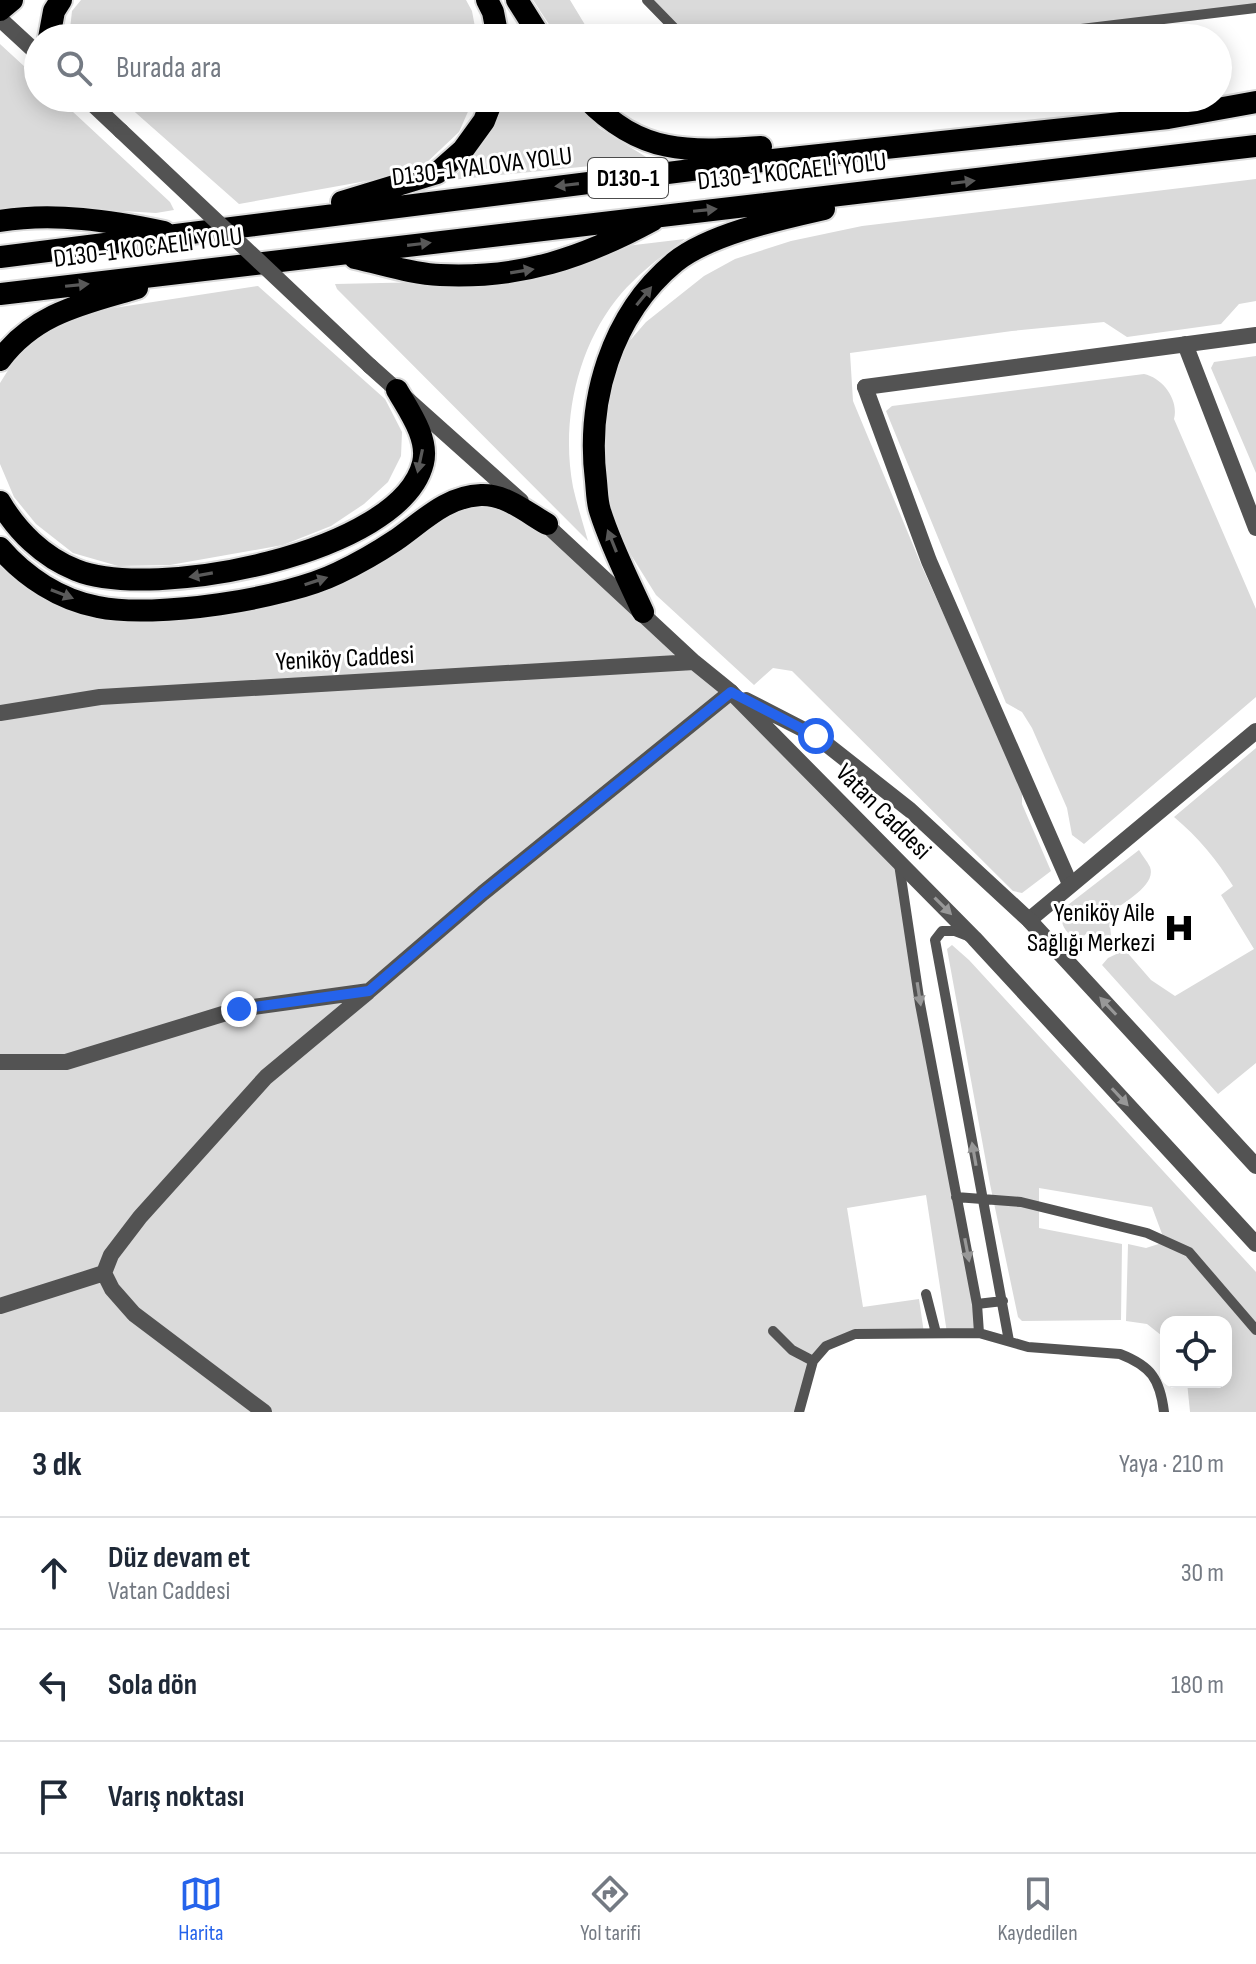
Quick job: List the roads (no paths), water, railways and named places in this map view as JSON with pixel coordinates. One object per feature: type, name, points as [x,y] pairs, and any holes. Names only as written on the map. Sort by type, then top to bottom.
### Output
[{"type":"highway","points":[[0,10],[12,0]]},
{"type":"highway","points":[[52,24],[54,11],[61,0]]},
{"type":"highway","points":[[487,0],[495,24]]},
{"type":"highway","points":[[517,0],[532,24]]},
{"type":"highway","points":[[1232,102],[1256,100]]},
{"type":"highway","name":"D130-1 YALOVA YOLU","points":[[1232,105],[1256,100]]},
{"type":"highway","points":[[283,220],[437,173],[463,150],[488,112]]},
{"type":"highway","points":[[600,112],[639,138],[679,150],[705,150],[791,145],[1132,112]]},
{"type":"highway","name":"D130-1 YALOVA YOLU","points":[[0,257],[763,161],[1168,118],[1197,112]]},
{"type":"highway","name":"D130-1 KOCAELİ YOLU","points":[[0,294],[1256,146]]},
{"type":"highway","points":[[643,612],[599,509],[592,448],[595,403],[613,345],[641,296],[677,261],[719,239],[778,220],[920,187]]},
{"type":"highway","points":[[335,254],[439,276],[528,271],[611,243],[664,214]]},
{"type":"highway","points":[[0,221],[45,217],[72,219],[127,224],[177,235]]},
{"type":"highway","points":[[0,360],[13,343],[52,315],[192,272]]},
{"type":"highway","points":[[0,502],[22,534],[47,555],[76,571],[117,580],[164,581],[262,564],[315,550],[366,525],[413,484],[423,463],[423,444],[415,420],[397,390]]},
{"type":"highway","points":[[0,548],[13,564],[50,590],[97,607],[146,611],[278,593],[336,574],[458,499],[479,495],[498,496],[547,524]]},
{"type":"street","points":[[0,19],[24,41]]},
{"type":"street","points":[[101,112],[370,366],[547,524],[694,662],[731,692],[483,893],[266,1077],[140,1217],[111,1255],[104,1273],[112,1289],[134,1314],[264,1412]]},
{"type":"street","points":[[1070,884],[929,561],[865,387],[1256,335]]},
{"type":"street","points":[[1185,344],[1250,497],[1256,528]]},
{"type":"street","name":"Yeniköy Caddesi","points":[[0,713],[100,697],[694,662]]},
{"type":"street","name":"Vatan Caddesi","points":[[731,692],[974,938],[1256,1244]]},
{"type":"street","name":"Vatan Caddesi","points":[[731,692],[816,736],[910,810],[1029,920],[1256,1166]]},
{"type":"street","points":[[1029,920],[1256,731]]},
{"type":"street","points":[[0,1062],[66,1062],[239,1009],[369,991]]},
{"type":"street","points":[[0,1306],[104,1273]]},
{"type":"lane","points":[[647,0],[670,24]]},
{"type":"lane","points":[[1123,24],[1256,8]]},
{"type":"lane","points":[[899,862],[920,1004],[977,1304],[979,1333]]},
{"type":"lane","points":[[974,938],[955,931],[942,931],[935,940],[1009,1341]]},
{"type":"lane","points":[[956,1197],[1021,1202],[1147,1233],[1189,1252],[1256,1330]]},
{"type":"lane","points":[[926,1294],[936,1333]]},
{"type":"lane","points":[[977,1304],[1003,1301]]},
{"type":"lane","points":[[773,1331],[792,1350],[813,1361]]},
{"type":"lane","points":[[799,1412],[813,1361],[826,1346],[855,1334],[979,1333],[1028,1347],[1120,1354],[1134,1359],[1151,1371],[1161,1392],[1164,1412]]},
{"type":"place","name":"Yeniköy Aile Sağlığı Merkezi","points":[[1179,928]]}]
